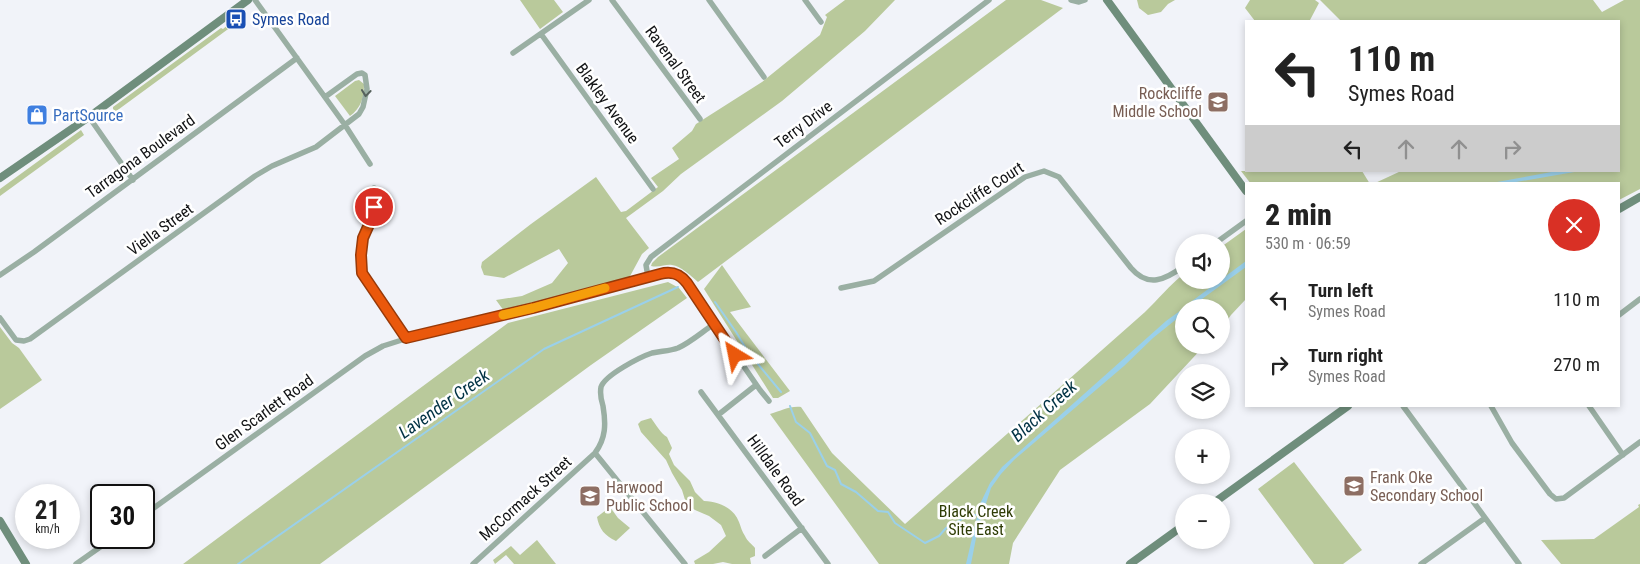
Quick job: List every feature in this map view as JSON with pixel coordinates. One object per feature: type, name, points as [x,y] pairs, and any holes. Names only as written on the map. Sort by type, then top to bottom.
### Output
[{"type":"street","points":[[0,178],[89,117],[248,0]]},
{"type":"street","points":[[255,0],[325,97],[370,164]]},
{"type":"street","points":[[513,54],[589,0]]},
{"type":"street","name":"Ravenal Street","points":[[612,0],[700,119]]},
{"type":"street","points":[[709,0],[764,77]]},
{"type":"street","points":[[805,0],[820,22]]},
{"type":"street","name":"Terry Drive","points":[[648,277],[646,265],[651,257],[988,0]]},
{"type":"street","points":[[1071,0],[1079,2],[1085,0]]},
{"type":"street","points":[[1107,0],[1245,189]]},
{"type":"street","name":"Blakley Avenue","points":[[541,34],[653,189]]},
{"type":"street","name":"Tarragona Boulevard","points":[[0,275],[133,180],[297,58]]},
{"type":"street","points":[[325,97],[357,74],[365,74],[367,89],[363,107],[359,114],[344,125]]},
{"type":"street","points":[[89,117],[133,180]]},
{"type":"street","name":"Viella Street","points":[[0,318],[16,340],[28,340],[255,176],[272,166],[316,147],[344,125]]},
{"type":"street","name":"Rockcliffe Court","points":[[841,288],[874,281],[1025,177],[1044,171],[1059,177],[1066,184],[1131,268],[1140,276],[1154,280],[1175,273]]},
{"type":"street","points":[[374,188],[374,207],[371,220],[363,238],[361,255],[362,273],[406,338],[533,308],[666,272],[680,275],[691,288],[756,385],[769,401]]},
{"type":"street","points":[[1620,208],[1640,196]]},
{"type":"street","points":[[1229,234],[1245,223]]},
{"type":"street","points":[[1620,314],[1640,299]]},
{"type":"street","points":[[684,564],[594,453],[601,445],[605,428],[601,386],[613,373],[651,354],[676,349],[714,324]]},
{"type":"street","name":"Glen Scarlett Road","points":[[155,507],[365,356],[383,346],[406,338]]},
{"type":"street","points":[[718,415],[756,385]]},
{"type":"street","name":"Hilldale Road","points":[[701,392],[828,564]]},
{"type":"street","points":[[1227,494],[1347,407]]},
{"type":"street","points":[[1404,407],[1519,564]]},
{"type":"street","points":[[1492,407],[1512,443],[1550,494],[1556,499],[1564,498],[1640,442]]},
{"type":"street","points":[[1590,407],[1623,455]]},
{"type":"street","name":"McCormack Street","points":[[473,564],[594,453]]},
{"type":"street","points":[[1421,564],[1485,518]]},
{"type":"street","points":[[0,521],[26,564]]},
{"type":"street","points":[[765,556],[802,528]]},
{"type":"street","points":[[1130,564],[1175,532]]},
{"type":"street","points":[[76,564],[97,549]]},
{"type":"green space","points":[[520,0],[554,0],[563,12],[540,29]]},
{"type":"green space","points":[[845,0],[895,0],[865,31],[782,101],[681,174],[663,191],[626,218],[649,248],[642,254],[629,278],[504,311],[496,300],[522,296],[552,283],[568,263],[559,249],[504,278],[484,275],[481,267],[482,262],[596,177],[621,212],[626,211],[658,187],[651,178],[679,159],[672,148],[692,131],[696,124],[762,82],[820,35],[827,17],[825,15]]},
{"type":"green space","points":[[1006,0],[1041,0],[1063,8],[698,282],[679,267],[670,265],[651,266],[658,257]]},
{"type":"green space","points":[[1137,0],[1175,0],[1168,4],[1161,12],[1148,15],[1139,8]]},
{"type":"green space","points":[[1250,0],[1315,0],[1319,3],[1310,20],[1254,20],[1245,8]]},
{"type":"green space","points":[[1320,0],[1593,0],[1602,12],[1624,0],[1640,0],[1640,189],[1620,199],[1620,182],[1377,182],[1399,172],[1620,172],[1620,20],[1340,20]]},
{"type":"green space","points":[[233,21],[235,24],[115,112],[113,107]]},
{"type":"green space","points":[[359,80],[364,84],[362,98],[357,110],[350,116],[335,96]]},
{"type":"green space","points":[[81,130],[84,135],[0,196],[0,189]]},
{"type":"green space","points":[[1241,171],[1363,172],[1369,182],[1249,182]]},
{"type":"green space","name":"Black Creek Site East","points":[[1245,230],[1245,300],[1230,316],[1230,299],[1175,299],[1175,354],[1197,354],[1187,364],[1175,364],[1175,377],[1150,404],[1060,470],[1013,543],[1009,564],[879,564],[770,414],[789,408],[801,407],[832,453],[905,524],[1145,312],[1175,281],[1175,289],[1230,289],[1230,241]]},
{"type":"green space","points":[[722,265],[751,307],[730,312],[790,391],[778,398],[773,398],[704,289]]},
{"type":"green space","points":[[668,282],[679,288],[687,298],[591,365],[320,564],[183,564],[508,323]]},
{"type":"green space","points":[[0,327],[12,343],[19,348],[42,380],[0,409]]},
{"type":"green space","points":[[651,418],[667,437],[672,448],[669,454],[674,465],[690,481],[695,492],[704,501],[725,506],[736,517],[746,538],[755,548],[755,556],[750,558],[751,564],[723,562],[695,564],[694,561],[709,552],[726,536],[721,525],[686,503],[682,490],[666,460],[641,432],[638,424]]},
{"type":"green space","points":[[1294,462],[1362,550],[1343,564],[1314,564],[1258,489]]},
{"type":"green space","points":[[1640,504],[1640,564],[1561,564],[1541,540],[1594,539],[1639,507],[1638,505]]},
{"type":"green space","points":[[610,507],[618,518],[630,528],[616,541],[603,532],[597,517]]},
{"type":"green space","points":[[537,540],[556,564],[514,564],[506,555],[495,564],[493,560],[511,546],[520,555]]},
{"type":"water","points":[[1552,172],[1574,172],[1517,182],[1497,182]]},
{"type":"water","points":[[1245,262],[1245,268],[1230,279],[1230,273]]},
{"type":"water","points":[[1208,289],[1216,289],[1202,299],[1195,299]]},
{"type":"water","points":[[1175,314],[1175,320],[1014,460],[1001,474],[991,488],[978,528],[971,564],[966,564],[980,504],[990,483],[1002,467]]},
{"type":"waterway","name":"Lavender Creek","points":[[238,564],[544,349],[678,287]]},
{"type":"waterway","name":"Lavender Creek","points":[[715,302],[748,352],[781,392]]},
{"type":"waterway","name":"Lavender Creek","points":[[790,406],[796,422],[810,433],[827,466],[835,470],[841,484],[856,492],[878,511],[888,512],[895,523],[925,543],[939,536],[946,528],[964,518],[970,515],[978,515]]},
{"type":"slow traffic","points":[[503,315],[605,288]]},
{"type":"place","name":"Symes Road","points":[[236,19]]},
{"type":"place","name":"Rockcliffe Middle School","points":[[1218,102]]},
{"type":"place","name":"PartSource","points":[[37,115]]},
{"type":"place","name":"Frank Oke Secondary School","points":[[1354,486]]},
{"type":"place","name":"Harwood Public School","points":[[590,496]]},
{"type":"route","points":[[374,207],[371,220],[363,238],[361,255],[362,273],[406,338],[672,272],[680,275],[687,283],[735,355]]},
{"type":"water label","name":"Black Creek","points":[[1044,411]]}]
